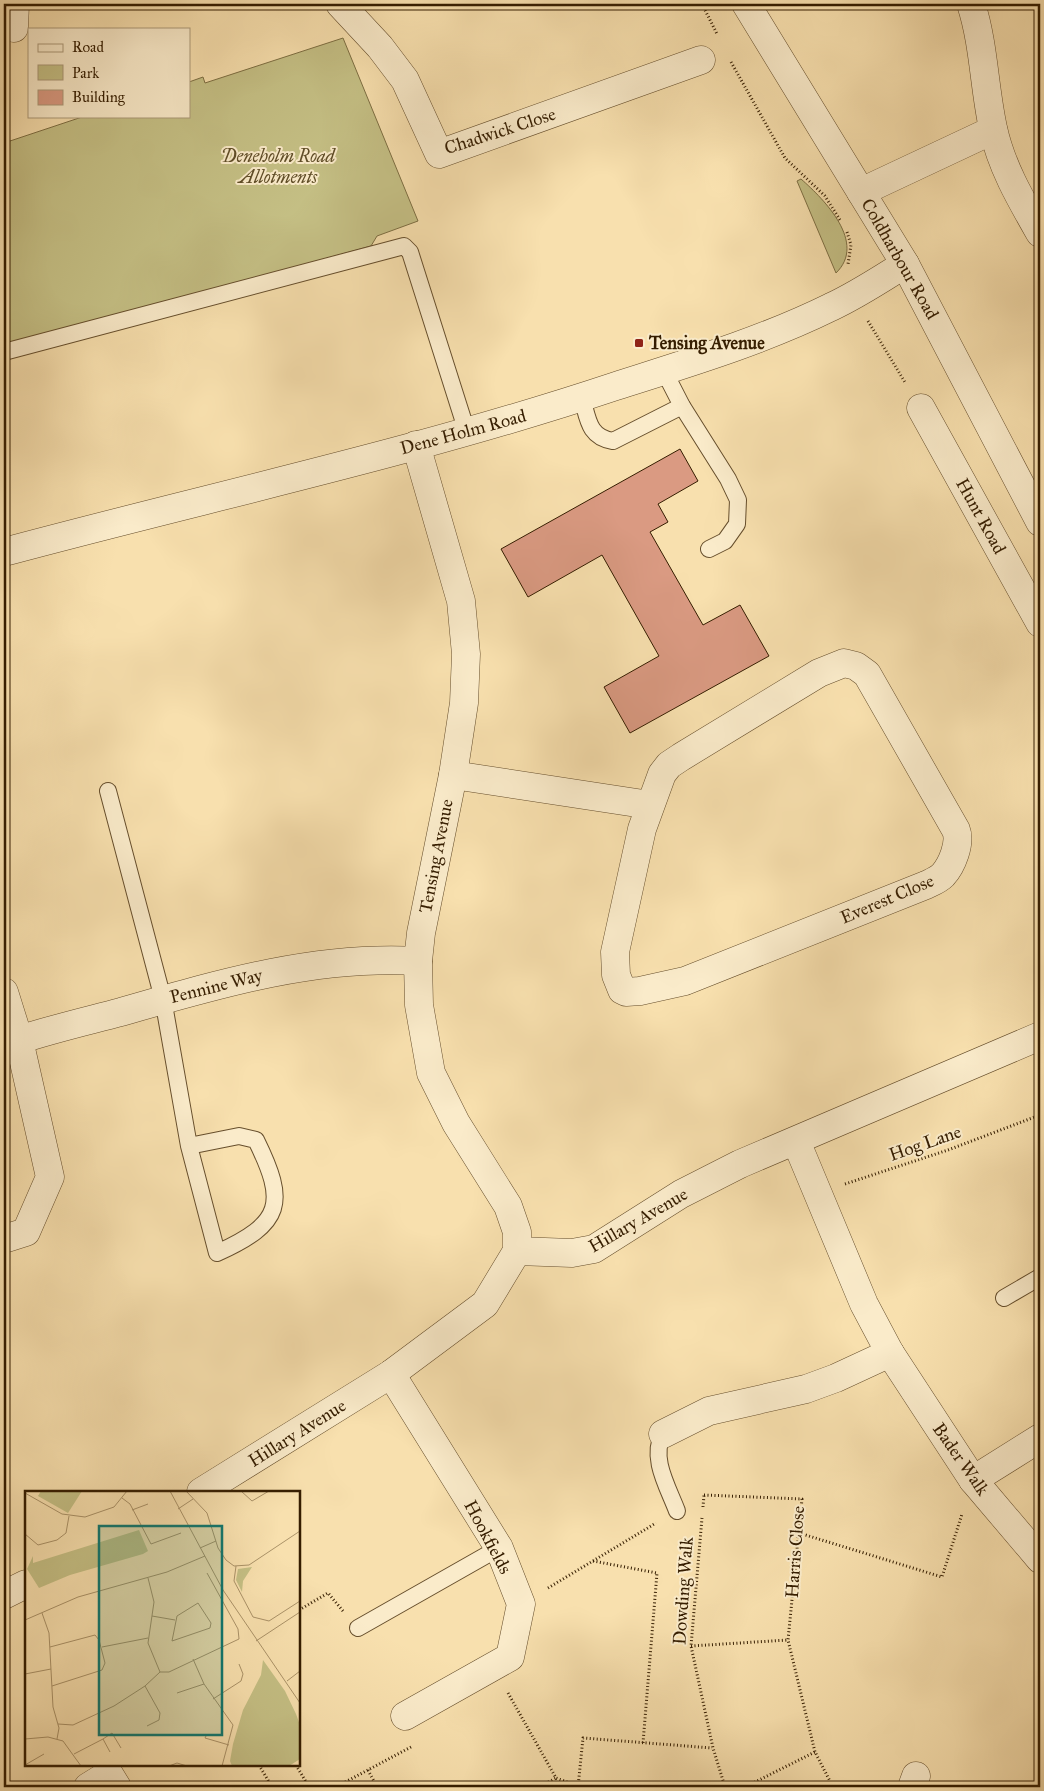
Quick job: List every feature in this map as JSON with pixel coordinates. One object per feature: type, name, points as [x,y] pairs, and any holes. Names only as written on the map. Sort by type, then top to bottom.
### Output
[{"type":"street","name":"Chadwick Close","points":[[340,4],[380,47],[405,80],[439,154],[701,60]]},
{"type":"street","name":"Coldharbour Road","points":[[746,4],[905,264],[1040,522]]},
{"type":"street","points":[[972,4],[982,49],[993,130],[1017,192],[1040,233]]},
{"type":"street","points":[[861,192],[993,130]]},
{"type":"street","name":"Dene Holm Road","points":[[4,552],[466,432],[582,398],[664,371],[802,320],[853,296],[905,264]]},
{"type":"street","name":"Hunt Road","points":[[921,408],[1040,623]]},
{"type":"street","name":"Tensing Avenue","points":[[416,445],[459,594],[465,635],[464,703],[453,775],[421,933],[418,962],[419,1005],[431,1073],[456,1123],[508,1206],[517,1232],[517,1251]]},
{"type":"street","name":"Everest Close","points":[[844,663],[860,668],[870,677],[954,826],[957,842],[943,875],[926,885],[685,981],[626,992],[619,986],[616,975],[616,945],[642,829],[650,805],[662,774],[669,765],[819,672],[844,663]]},
{"type":"street","points":[[453,775],[650,805]]},
{"type":"street","name":"Pennine Way","points":[[19,1040],[163,999],[314,964],[386,959],[418,962]]},
{"type":"street","points":[[4,992],[19,1040],[50,1177],[26,1232],[4,1239]]},
{"type":"street","name":"Hillary Avenue","points":[[203,1491],[391,1374],[486,1304],[517,1251],[572,1253],[594,1249],[709,1179],[1040,1036]]},
{"type":"street","name":"Bader Walk","points":[[796,1141],[864,1304],[890,1353],[973,1480],[1040,1559]]},
{"type":"street","points":[[663,1434],[709,1411],[806,1389],[836,1378],[890,1353]]},
{"type":"street","name":"Hookfields","points":[[391,1374],[498,1548],[521,1604]]},
{"type":"street","points":[[973,1480],[1040,1438]]},
{"type":"street","points":[[4,1595],[25,1584]]},
{"type":"street","points":[[405,1716],[510,1657],[521,1604]]},
{"type":"street","points":[[88,1787],[109,1774],[116,1787]]},
{"type":"lane","points":[[4,352],[404,246],[410,252],[466,432]]},
{"type":"lane","points":[[664,371],[682,406],[728,479],[738,500],[737,524],[725,541],[709,549]]},
{"type":"lane","points":[[582,398],[593,431],[597,436],[612,440],[682,406]]},
{"type":"lane","points":[[108,791],[163,999],[189,1146],[217,1253],[245,1240],[269,1221],[276,1196],[268,1164],[256,1140],[239,1136],[189,1146]]},
{"type":"lane","points":[[1004,1298],[1040,1276]]},
{"type":"lane","points":[[663,1434],[657,1444],[659,1466],[677,1511]]},
{"type":"lane","points":[[358,1628],[498,1548]]},
{"type":"path","points":[[702,4],[719,38]]},
{"type":"path","points":[[728,55],[785,158],[825,196],[841,221]]},
{"type":"path","points":[[845,270],[851,249],[850,238],[846,230]]},
{"type":"path","points":[[853,296],[921,408]]},
{"type":"path","name":"Hog Lane","points":[[818,1193],[948,1150],[1040,1115]]},
{"type":"path","points":[[799,1533],[942,1577],[973,1480]]},
{"type":"path","name":"Harris Close","points":[[704,1495],[802,1498],[788,1640],[815,1752],[833,1787]]},
{"type":"path","name":"Dowding Walk","points":[[704,1495],[691,1646],[713,1748],[725,1787]]},
{"type":"path","points":[[521,1604],[645,1530]]},
{"type":"path","name":"Dowding Walk","points":[[593,1561],[657,1573],[643,1742]]},
{"type":"path","points":[[300,1609],[328,1593],[358,1628]]},
{"type":"path","points":[[691,1646],[788,1640]]},
{"type":"path","points":[[486,1670],[512,1696],[556,1778],[578,1787],[583,1738],[713,1748]]},
{"type":"path","points":[[336,1787],[420,1742],[405,1716]]},
{"type":"path","points":[[745,1787],[815,1752]]},
{"type":"path","points":[[261,1766],[272,1787]]},
{"type":"path","points":[[297,1766],[309,1787]]},
{"type":"path","points":[[368,1770],[377,1787]]},
{"type":"path","points":[[539,1787],[556,1778]]},
{"type":"green space","name":"Deneholm Road Allotments","points":[[343,38],[418,221],[377,236],[371,246],[4,348],[4,143],[79,118],[190,118],[190,82],[203,77],[205,83]]},
{"type":"green space","points":[[801,179],[831,210],[845,236],[847,249],[844,261],[836,273],[797,181]]},
{"type":"building","points":[[680,449],[698,481],[658,504],[668,522],[650,532],[703,625],[740,605],[769,656],[630,733],[604,687],[659,656],[602,555],[528,597],[501,549]]},
{"type":"place","name":"Tensing Avenue","points":[[639,343]]}]
